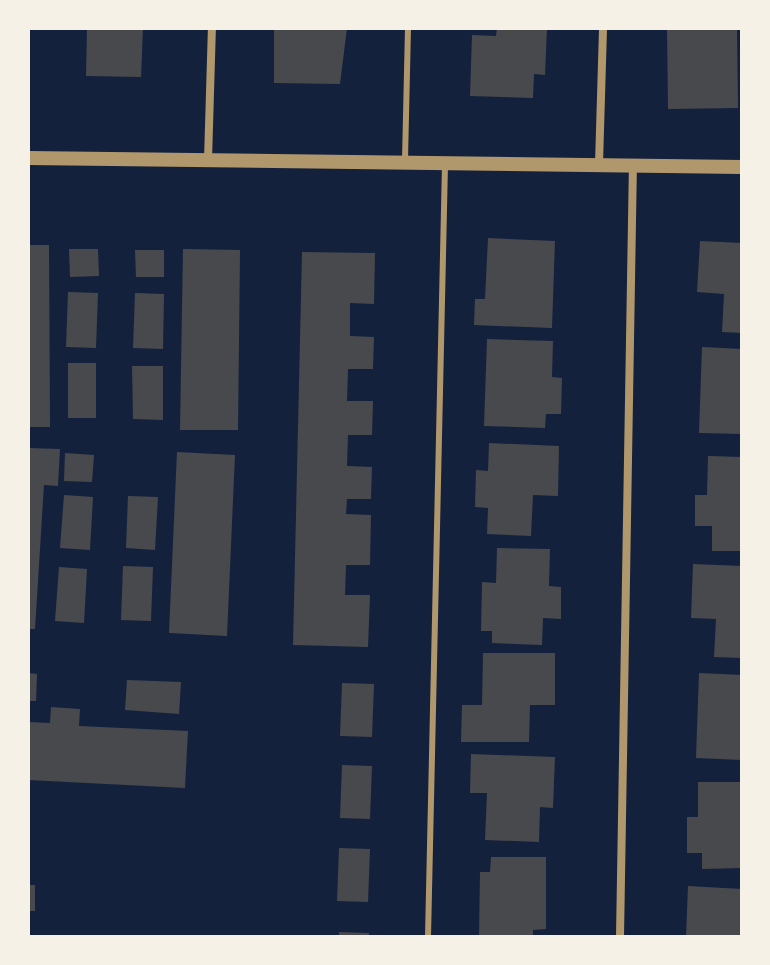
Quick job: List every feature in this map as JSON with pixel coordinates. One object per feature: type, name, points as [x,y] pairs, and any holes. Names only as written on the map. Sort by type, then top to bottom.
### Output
[{"type":"street","points":[[208,160],[212,28]]},
{"type":"street","points":[[599,164],[603,28]]},
{"type":"street","points":[[28,158],[742,167]]},
{"type":"street","points":[[620,937],[633,164]]},
{"type":"lane","points":[[405,162],[408,28]]},
{"type":"lane","points":[[428,937],[445,162]]},
{"type":"building","points":[[87,28],[143,28],[141,77],[86,76]]},
{"type":"building","points":[[274,28],[347,28],[340,84],[274,83]]},
{"type":"building","points":[[497,28],[547,28],[545,75],[534,74],[533,98],[470,96],[472,35],[496,36]]},
{"type":"building","points":[[667,28],[737,28],[738,108],[668,109]]},
{"type":"building","points":[[488,238],[555,241],[552,328],[474,325],[475,299],[485,299]]},
{"type":"building","points":[[700,241],[742,243],[742,333],[722,332],[724,294],[697,292]]},
{"type":"building","points":[[28,245],[49,245],[50,427],[28,427]]},
{"type":"building","points":[[69,249],[98,249],[99,276],[70,277]]},
{"type":"building","points":[[183,249],[240,250],[238,430],[180,430]]},
{"type":"building","points":[[135,250],[164,250],[164,277],[136,277]]},
{"type":"building","points":[[302,252],[375,253],[374,304],[350,303],[350,336],[374,337],[373,369],[348,369],[347,401],[373,401],[372,435],[348,435],[347,466],[372,467],[371,499],[347,499],[346,514],[371,515],[370,565],[346,565],[345,595],[370,595],[368,647],[293,645]]},
{"type":"building","points":[[68,292],[98,293],[96,348],[66,347]]},
{"type":"building","points":[[135,293],[164,294],[163,349],[133,348]]},
{"type":"building","points":[[487,339],[553,341],[552,377],[562,378],[561,414],[546,414],[545,428],[484,426]]},
{"type":"building","points":[[702,347],[742,349],[742,434],[699,433]]},
{"type":"building","points":[[68,363],[96,363],[96,418],[68,418]]},
{"type":"building","points":[[132,366],[163,366],[163,420],[133,419]]},
{"type":"building","points":[[489,443],[559,446],[558,496],[533,495],[531,536],[487,534],[488,508],[475,507],[476,470],[488,471]]},
{"type":"building","points":[[28,448],[60,449],[58,486],[44,485],[35,629],[28,629]]},
{"type":"building","points":[[177,452],[235,455],[227,636],[169,633]]},
{"type":"building","points":[[65,453],[94,455],[92,482],[64,481]]},
{"type":"building","points":[[708,456],[742,457],[742,551],[712,551],[712,526],[695,526],[695,495],[707,495]]},
{"type":"building","points":[[64,495],[93,497],[90,550],[60,548]]},
{"type":"building","points":[[128,496],[158,497],[155,550],[126,548]]},
{"type":"building","points":[[497,548],[550,549],[549,586],[561,587],[561,619],[543,618],[542,645],[492,643],[492,631],[481,631],[482,582],[496,583]]},
{"type":"building","points":[[693,564],[742,566],[742,658],[714,657],[716,619],[691,618]]},
{"type":"building","points":[[123,566],[153,567],[151,621],[121,620]]},
{"type":"building","points":[[59,567],[87,569],[84,623],[55,621]]},
{"type":"building","points":[[483,653],[555,653],[555,705],[530,705],[529,742],[461,742],[462,705],[482,705]]},
{"type":"building","points":[[28,673],[37,674],[36,701],[28,701]]},
{"type":"building","points":[[699,673],[742,675],[742,760],[696,758]]},
{"type":"building","points":[[127,680],[181,682],[179,714],[125,710]]},
{"type":"building","points":[[342,683],[374,684],[372,737],[340,736]]},
{"type":"building","points":[[51,707],[80,709],[79,726],[188,731],[185,788],[28,780],[28,722],[50,723]]},
{"type":"building","points":[[471,754],[555,757],[553,808],[540,807],[539,842],[485,840],[487,793],[470,793]]},
{"type":"building","points":[[342,765],[372,766],[370,819],[340,818]]},
{"type":"building","points":[[698,782],[742,782],[742,868],[702,869],[702,853],[687,853],[687,817],[698,817]]},
{"type":"building","points":[[339,848],[370,849],[368,902],[337,901]]},
{"type":"building","points":[[491,857],[546,857],[546,929],[533,930],[533,937],[479,937],[480,872],[490,872]]},
{"type":"building","points":[[28,885],[35,885],[35,911],[28,911]]},
{"type":"building","points":[[688,886],[742,889],[742,937],[686,937]]},
{"type":"building","points":[[339,932],[369,933],[369,937],[339,937]]}]
